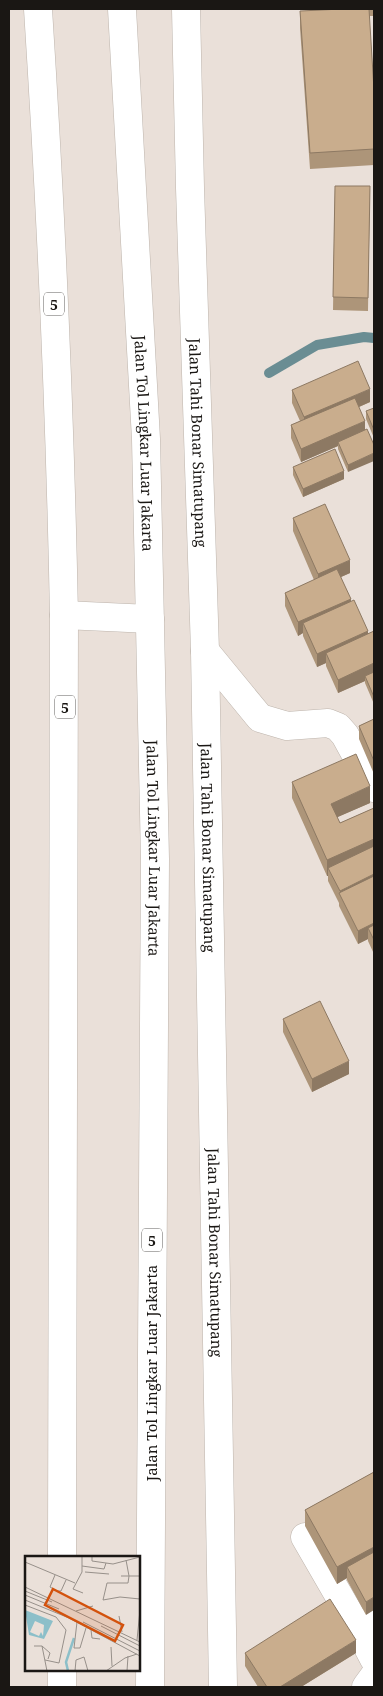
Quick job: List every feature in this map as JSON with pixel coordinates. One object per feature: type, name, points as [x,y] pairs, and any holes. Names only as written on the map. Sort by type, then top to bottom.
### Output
[{"type":"main road","name":"5","points":[[38,9],[49,185],[61,484],[64,616],[62,1556]]},
{"type":"main road","name":"Jalan Tol Lingkar Luar Jakarta","points":[[122,9],[146,439],[155,859],[150,1687]]},
{"type":"main road","name":"Jalan Tahi Bonar Simatupang","points":[[186,9],[190,198],[205,652],[223,1687]]},
{"type":"main road","points":[[64,616],[150,619]]},
{"type":"main road","points":[[205,652],[260,718],[288,726],[328,723],[338,727],[345,734],[374,788]]},
{"type":"main road","points":[[305,1537],[352,1620],[368,1623],[363,1638],[374,1659]]},
{"type":"main road","points":[[62,1671],[62,1687]]},
{"type":"main road","points":[[366,1687],[374,1676]]},
{"type":"building","points":[[369,9],[374,90],[374,149],[310,153],[300,11]]},
{"type":"building","points":[[335,186],[370,186],[368,298],[333,297]]},
{"type":"building","points":[[358,361],[370,389],[304,417],[292,390]]},
{"type":"building","points":[[355,398],[365,421],[301,449],[291,425]]},
{"type":"building","points":[[374,408],[374,430],[366,411]]},
{"type":"building","points":[[367,429],[374,445],[374,453],[348,465],[338,442]]},
{"type":"building","points":[[335,449],[344,471],[303,489],[293,467]]},
{"type":"building","points":[[325,504],[350,560],[318,574],[293,518]]},
{"type":"building","points":[[337,569],[351,599],[298,622],[285,593]]},
{"type":"building","points":[[354,600],[368,631],[317,654],[303,623]]},
{"type":"building","points":[[374,631],[374,663],[338,680],[326,653]]},
{"type":"building","points":[[374,672],[374,697],[365,676]]},
{"type":"building","points":[[374,719],[374,761],[359,726]]},
{"type":"building","points":[[356,754],[370,786],[331,804],[340,823],[374,808],[374,839],[327,860],[292,782]]},
{"type":"building","points":[[374,846],[374,874],[340,891],[328,868]]},
{"type":"building","points":[[374,876],[374,923],[358,931],[339,893]]},
{"type":"building","points":[[374,925],[374,940],[368,928]]},
{"type":"building","points":[[320,1001],[349,1061],[312,1079],[283,1019]]},
{"type":"building","points":[[374,1472],[374,1547],[337,1567],[305,1510]]},
{"type":"building","points":[[374,1552],[374,1597],[366,1602],[347,1567]]},
{"type":"building","points":[[330,1599],[356,1640],[280,1687],[267,1687],[245,1653]]},
{"type":"waterway","points":[[269,373],[317,345],[364,337],[374,338]]}]
